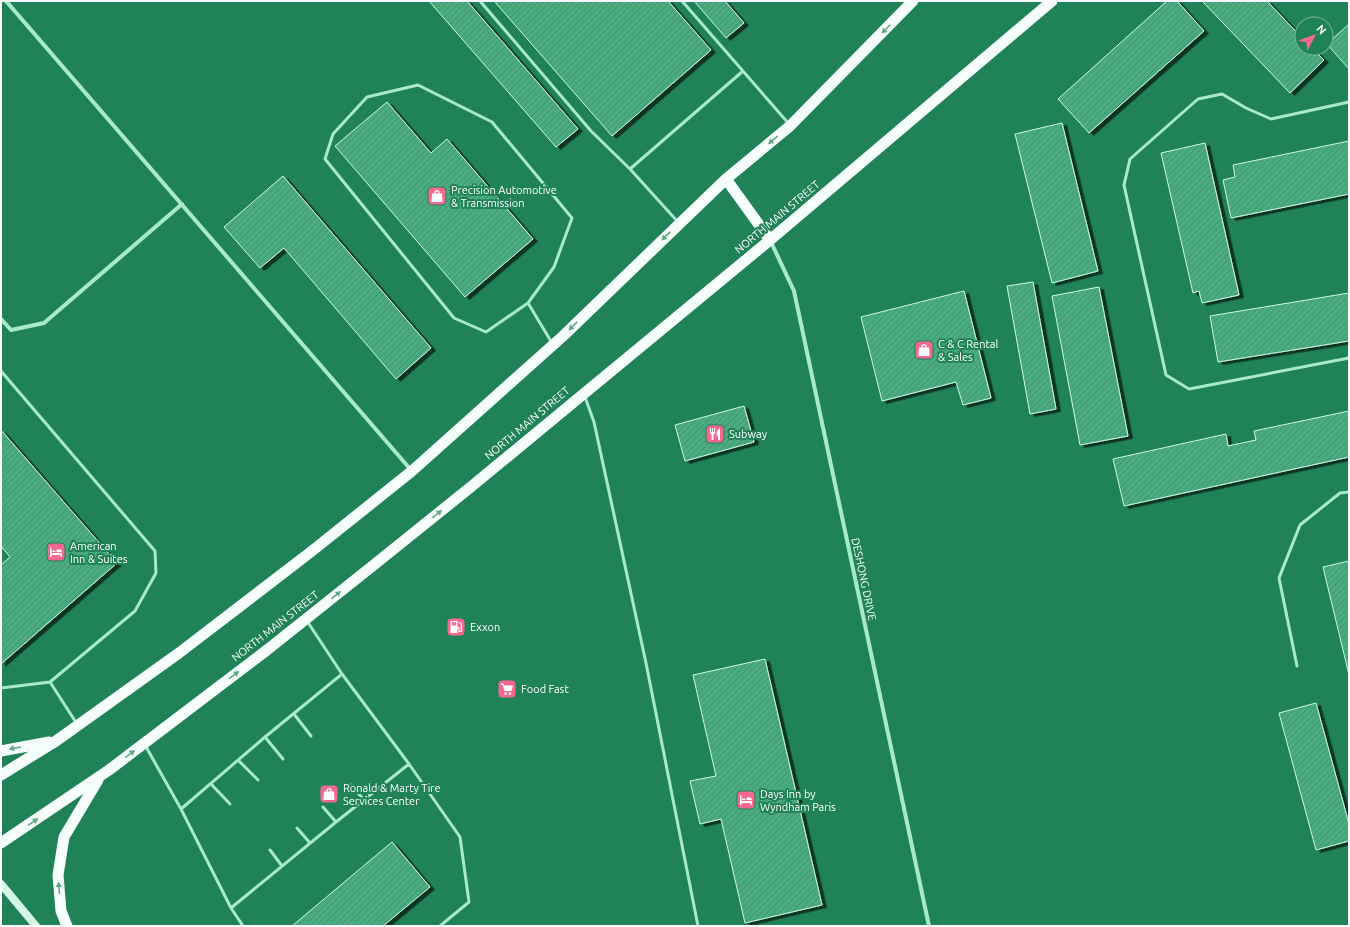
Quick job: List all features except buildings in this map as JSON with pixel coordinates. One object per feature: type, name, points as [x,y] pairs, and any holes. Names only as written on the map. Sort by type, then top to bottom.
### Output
[{"type":"highway","points":[[1,776],[56,741],[179,653],[312,551],[412,471],[553,344],[726,179],[790,126],[913,1]]},
{"type":"highway","name":"NORTH MAIN STREET","points":[[1,843],[99,777],[144,744],[306,619],[472,486],[770,240],[1052,1]]},
{"type":"highway","points":[[726,179],[770,240]]},
{"type":"highway","points":[[1,751],[56,741]]},
{"type":"highway","points":[[67,926],[61,911],[58,875],[64,837],[99,777]]},
{"type":"main road","points":[[1,884],[36,926]]},
{"type":"street","points":[[6,1],[412,471]]},
{"type":"street","points":[[1,319],[11,330],[44,323],[182,204]]},
{"type":"street","name":"DESHONG DRIVE","points":[[770,240],[794,291],[929,926]]},
{"type":"lane","points":[[480,1],[591,131],[630,169],[680,223]]},
{"type":"lane","points":[[682,1],[790,126]]},
{"type":"lane","points":[[630,169],[743,71]]},
{"type":"lane","points":[[418,85],[492,122],[572,218],[554,267],[528,303],[486,332],[454,318],[325,159],[333,134],[367,97],[418,85]]},
{"type":"lane","points":[[1349,102],[1271,118],[1246,108],[1222,94],[1198,99],[1130,159],[1124,185],[1166,375],[1189,389],[1349,358]]},
{"type":"lane","points":[[528,303],[553,344]]},
{"type":"lane","points":[[1,371],[155,551],[156,573],[135,611],[50,682],[1,688]]},
{"type":"lane","points":[[584,393],[594,422],[643,648],[698,926]]},
{"type":"lane","points":[[1297,666],[1279,578],[1300,525],[1340,493],[1349,492]]},
{"type":"lane","points":[[306,619],[342,674],[409,764],[460,837],[469,902],[440,926]]},
{"type":"lane","points":[[181,809],[342,674]]},
{"type":"lane","points":[[50,682],[78,725]]},
{"type":"lane","points":[[294,714],[311,736]]},
{"type":"lane","points":[[265,737],[283,759]]},
{"type":"lane","points":[[144,744],[181,809],[231,908],[244,926]]},
{"type":"lane","points":[[238,760],[258,780]]},
{"type":"lane","points":[[231,908],[409,764]]},
{"type":"lane","points":[[210,784],[230,804]]},
{"type":"lane","points":[[351,785],[364,800]]},
{"type":"lane","points":[[323,807],[336,822]]},
{"type":"lane","points":[[297,828],[310,843]]},
{"type":"lane","points":[[270,850],[282,866]]},
{"type":"place","name":"Precision Automotive & Transmission","points":[[437,196]]},
{"type":"place","name":"C & C Rental & Sales","points":[[924,350]]},
{"type":"place","name":"Subway","points":[[715,434]]},
{"type":"place","name":"American Inn & Suites","points":[[56,552]]},
{"type":"place","name":"Exxon","points":[[456,627]]},
{"type":"place","name":"Food Fast","points":[[507,689]]},
{"type":"place","name":"Ronald & Marty Tire Services Center","points":[[329,794]]},
{"type":"place","name":"Days Inn by Wyndham Paris","points":[[746,800]]}]
